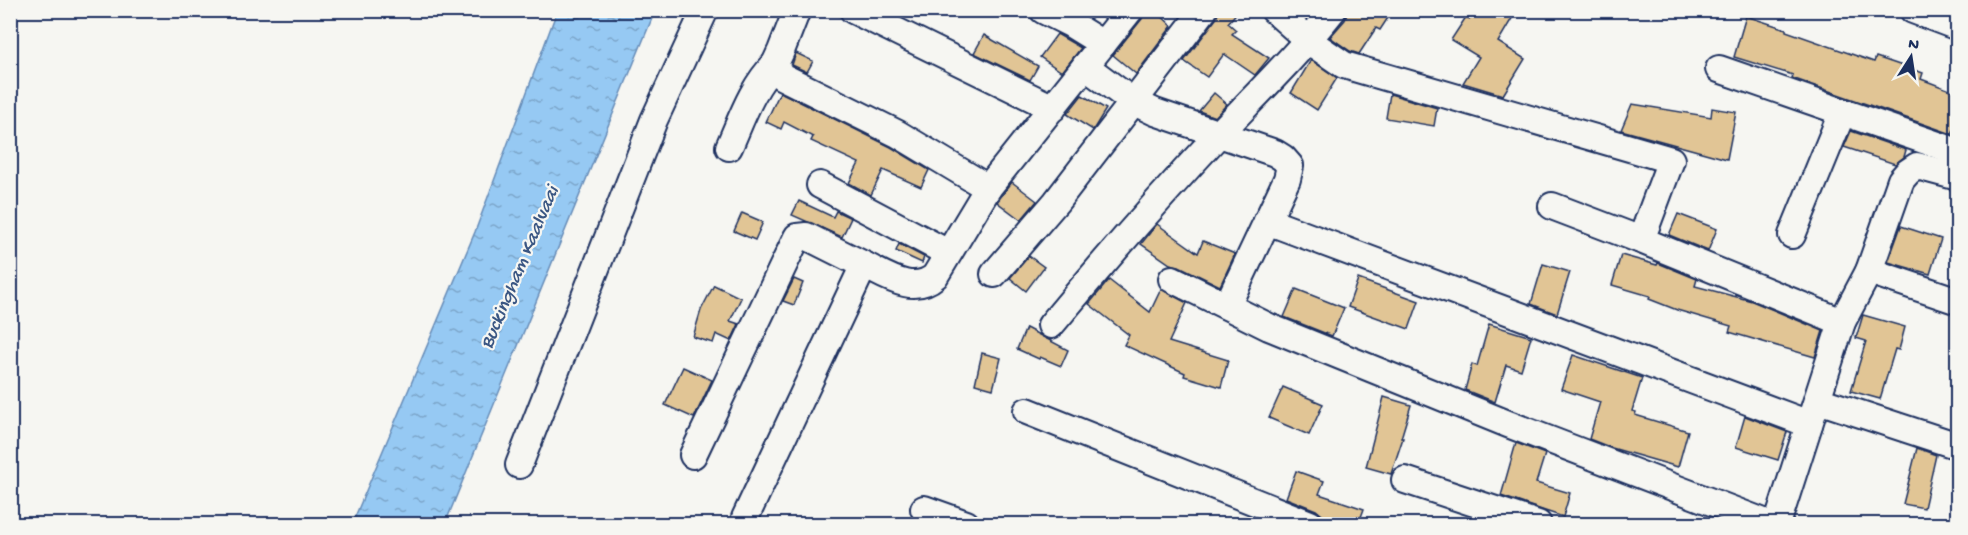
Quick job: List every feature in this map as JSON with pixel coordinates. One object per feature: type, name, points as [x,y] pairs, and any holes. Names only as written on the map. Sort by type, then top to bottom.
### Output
[{"type":"street","points":[[519,465],[654,120],[705,10]]},
{"type":"street","points":[[729,147],[751,95],[765,73],[775,64],[797,10]]},
{"type":"street","points":[[853,10],[1053,108]]},
{"type":"street","points":[[1043,10],[1103,44]]},
{"type":"street","points":[[693,455],[798,237],[806,236],[899,282],[925,284],[935,276],[988,188],[1130,10]]},
{"type":"street","points":[[994,274],[1056,202],[1204,10]]},
{"type":"street","points":[[1274,10],[1309,41],[1344,64],[1671,160],[1641,240]]},
{"type":"street","points":[[1051,325],[1122,240],[1220,133],[1309,41],[1333,10]]},
{"type":"street","points":[[1913,10],[1958,27]]},
{"type":"street","points":[[775,64],[781,76],[898,134],[988,188]]},
{"type":"street","points":[[1085,66],[1132,101],[1196,127],[1220,133],[1275,153],[1290,166],[1287,179],[1227,306]]},
{"type":"street","points":[[1719,69],[1958,152]]},
{"type":"street","points":[[1792,235],[1842,113]]},
{"type":"street","points":[[1777,525],[1842,322],[1869,271],[1901,180],[1917,166],[1958,177]]},
{"type":"street","points":[[820,185],[948,253]]},
{"type":"street","points":[[1552,206],[1842,322]]},
{"type":"street","points":[[1267,220],[1809,424]]},
{"type":"street","points":[[745,518],[864,265]]},
{"type":"street","points":[[1869,271],[1958,301]]},
{"type":"street","points":[[1172,279],[1269,327],[1508,424],[1769,525]]},
{"type":"street","points":[[1818,400],[1958,446]]},
{"type":"street","points":[[1027,411],[1277,519],[1310,525]]},
{"type":"street","points":[[1405,480],[1538,525]]},
{"type":"street","points":[[924,509],[966,525]]},
{"type":"water","name":"Buckingham Kaalvaai","points":[[557,11],[655,11],[445,524],[352,524],[475,232]]},
{"type":"building","points":[[1145,10],[1155,10],[1172,26],[1136,74],[1113,55],[1142,19]]},
{"type":"building","points":[[1219,10],[1239,10],[1228,23],[1236,30],[1232,34],[1269,58],[1255,75],[1224,54],[1207,77],[1184,61],[1216,19]]},
{"type":"building","points":[[1348,10],[1393,10],[1380,30],[1376,28],[1359,54],[1350,51],[1330,37],[1345,20]]},
{"type":"building","points":[[1475,10],[1517,10],[1498,42],[1525,59],[1503,95],[1463,83],[1479,57],[1451,40],[1466,17],[1470,19]]},
{"type":"building","points":[[1746,16],[1874,62],[1876,57],[1923,73],[1921,79],[1958,93],[1958,120],[1952,134],[1792,78],[1793,75],[1734,57]]},
{"type":"building","points":[[1057,34],[1081,48],[1062,72],[1040,57]]},
{"type":"building","points":[[984,35],[1038,66],[1030,80],[974,53]]},
{"type":"building","points":[[796,53],[813,61],[807,72],[792,65]]},
{"type":"building","points":[[1311,60],[1337,78],[1317,110],[1291,93]]},
{"type":"building","points":[[780,92],[891,147],[929,170],[921,187],[883,170],[871,195],[849,183],[859,163],[811,141],[813,137],[784,122],[781,129],[766,122]]},
{"type":"building","points":[[1214,93],[1227,104],[1215,117],[1199,111]]},
{"type":"building","points":[[1390,94],[1437,108],[1434,126],[1386,118]]},
{"type":"building","points":[[1082,95],[1106,109],[1093,130],[1067,114]]},
{"type":"building","points":[[1632,104],[1711,117],[1712,108],[1736,112],[1727,159],[1621,130]]},
{"type":"building","points":[[1851,131],[1906,150],[1904,157],[1895,164],[1844,147]]},
{"type":"building","points":[[1012,182],[1037,201],[1021,220],[997,202]]},
{"type":"building","points":[[799,201],[833,217],[836,211],[851,218],[842,237],[792,215]]},
{"type":"building","points":[[742,213],[763,222],[755,240],[734,231]]},
{"type":"building","points":[[1678,214],[1717,229],[1708,251],[1669,235]]},
{"type":"building","points":[[1157,224],[1198,253],[1203,241],[1235,254],[1220,286],[1170,264],[1141,244]]},
{"type":"building","points":[[1901,226],[1941,239],[1930,274],[1888,262]]},
{"type":"building","points":[[899,244],[924,257],[922,263],[896,251]]},
{"type":"building","points":[[1621,255],[1657,265],[1658,263],[1697,279],[1695,286],[1752,301],[1823,331],[1815,357],[1729,332],[1731,326],[1677,310],[1649,299],[1650,296],[1612,285]]},
{"type":"building","points":[[1029,256],[1044,267],[1026,291],[1010,278]]},
{"type":"building","points":[[1543,264],[1570,272],[1557,314],[1531,304]]},
{"type":"building","points":[[794,279],[803,283],[794,305],[783,301]]},
{"type":"building","points":[[1358,279],[1419,301],[1409,329],[1348,307]]},
{"type":"building","points":[[1109,280],[1150,312],[1161,289],[1187,303],[1169,342],[1228,360],[1221,387],[1184,376],[1185,373],[1124,345],[1129,335],[1089,304]]},
{"type":"building","points":[[714,285],[741,298],[730,321],[739,324],[731,341],[716,334],[713,343],[693,337],[701,310]]},
{"type":"building","points":[[1296,289],[1344,308],[1332,336],[1284,317]]},
{"type":"building","points":[[1863,315],[1905,327],[1899,350],[1895,349],[1880,399],[1851,391],[1866,341],[1856,338]]},
{"type":"building","points":[[1489,324],[1531,337],[1521,370],[1506,365],[1495,402],[1465,390],[1472,364],[1477,366]]},
{"type":"building","points":[[1026,328],[1068,350],[1061,366],[1017,349]]},
{"type":"building","points":[[982,353],[1001,358],[993,389],[975,384]]},
{"type":"building","points":[[1573,355],[1642,378],[1632,411],[1636,412],[1635,415],[1688,431],[1678,467],[1589,439],[1600,402],[1561,389]]},
{"type":"building","points":[[683,367],[712,380],[694,418],[665,405]]},
{"type":"building","points":[[1283,387],[1323,404],[1309,435],[1269,418]]},
{"type":"building","points":[[1384,397],[1411,405],[1391,474],[1366,467]]},
{"type":"building","points":[[1745,416],[1787,432],[1778,460],[1736,447]]},
{"type":"building","points":[[1516,443],[1545,454],[1536,483],[1570,493],[1563,517],[1501,496]]},
{"type":"building","points":[[1917,448],[1936,455],[1924,508],[1903,504]]},
{"type":"building","points":[[1296,471],[1324,481],[1319,494],[1364,509],[1358,525],[1325,525],[1322,515],[1316,510],[1286,498]]}]
